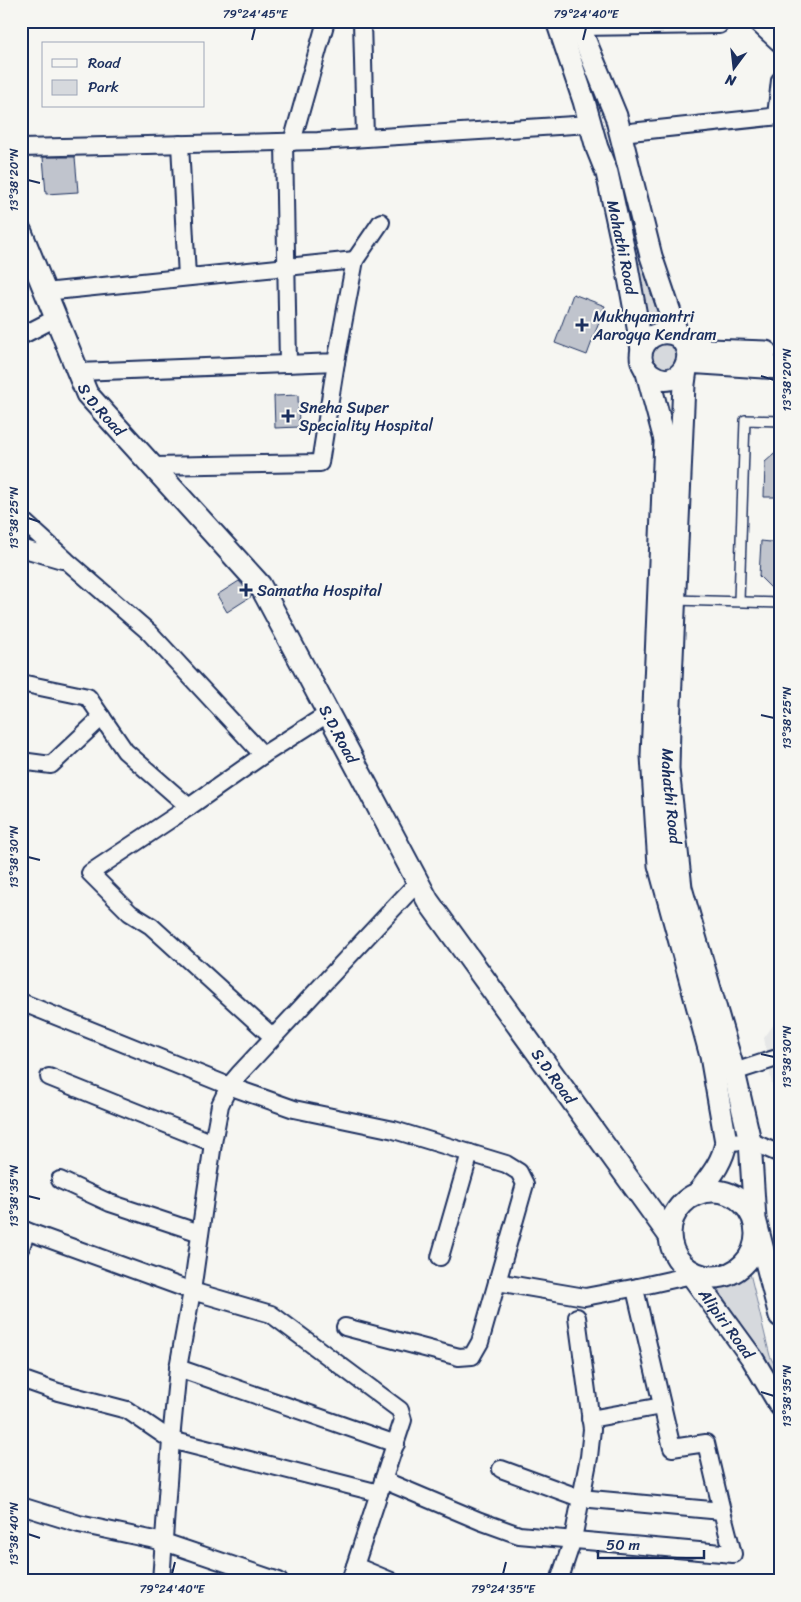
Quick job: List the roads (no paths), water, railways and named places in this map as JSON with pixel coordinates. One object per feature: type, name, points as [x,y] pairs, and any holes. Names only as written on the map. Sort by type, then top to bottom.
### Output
[{"type":"street","points":[[288,364],[286,267],[288,142],[326,21]]},
{"type":"street","points":[[362,21],[365,138]]},
{"type":"street","name":"Mahathi Road","points":[[558,21],[597,148],[607,173],[644,359],[665,440],[659,865],[711,1056],[726,1142],[720,1164],[698,1193]]},
{"type":"street","points":[[578,24],[719,25],[720,21]]},
{"type":"street","points":[[755,21],[780,44]]},
{"type":"street","name":"Mahathi Road","points":[[578,24],[609,96],[622,139],[651,256],[684,348],[674,600],[660,756],[668,768],[681,888],[734,1072],[750,1141],[754,1219]]},
{"type":"street","points":[[597,148],[622,139],[778,116],[780,80]]},
{"type":"street","points":[[584,101],[609,96]]},
{"type":"street","points":[[21,148],[288,142],[590,124]]},
{"type":"street","points":[[180,144],[188,277]]},
{"type":"street","points":[[153,466],[320,463],[355,260],[381,222]]},
{"type":"street","name":"S.D.Road","points":[[21,232],[87,394],[260,584],[428,902],[669,1235]]},
{"type":"street","points":[[626,261],[651,256]]},
{"type":"street","points":[[45,292],[355,260]]},
{"type":"street","points":[[21,336],[56,318]]},
{"type":"street","points":[[684,348],[683,370],[677,376],[669,379],[660,379],[652,375],[644,359],[645,342],[657,333],[671,333],[684,348],[780,368]]},
{"type":"street","points":[[684,348],[780,353]]},
{"type":"street","points":[[78,372],[336,362]]},
{"type":"street","points":[[21,519],[149,632],[263,755]]},
{"type":"street","points":[[21,548],[67,561]]},
{"type":"street","points":[[21,683],[88,696],[126,751],[189,807]]},
{"type":"street","points":[[273,1037],[151,926],[130,914],[90,873],[328,713]]},
{"type":"street","points":[[21,761],[51,765],[102,718]]},
{"type":"street","points":[[161,1581],[178,1368],[192,1291],[212,1143],[220,1105],[229,1086],[418,882]]},
{"type":"street","points":[[21,1002],[229,1086],[294,1109],[394,1130],[506,1164],[519,1172],[525,1184],[480,1342],[472,1356],[459,1357],[345,1327]]},
{"type":"street","points":[[734,1072],[780,1057]]},
{"type":"street","points":[[49,1077],[212,1143]]},
{"type":"street","points":[[726,1142],[750,1141],[780,1154]]},
{"type":"street","points":[[440,1257],[470,1153]]},
{"type":"street","points":[[60,1180],[110,1203],[200,1233]]},
{"type":"street","points":[[754,1219],[757,1233],[755,1246],[749,1259],[740,1268],[728,1275],[700,1276],[690,1272],[678,1260],[672,1248],[669,1235],[671,1221],[677,1209],[686,1199],[698,1193],[712,1190],[726,1192],[738,1198],[748,1208],[754,1219],[780,1316]]},
{"type":"street","points":[[21,1247],[24,1230],[192,1291],[271,1314],[400,1410],[403,1420],[353,1573],[391,1581]]},
{"type":"street","points":[[497,1282],[585,1297],[638,1288],[690,1272]]},
{"type":"street","name":"Alipiri Road","points":[[690,1272],[752,1358],[780,1405]]},
{"type":"street","points":[[21,1379],[58,1392],[126,1410],[171,1440],[381,1487],[520,1535],[733,1554],[706,1443],[672,1448],[636,1292],[638,1288]]},
{"type":"street","points":[[559,1581],[573,1539],[589,1457],[592,1428],[577,1317]]},
{"type":"street","points":[[178,1368],[396,1444]]},
{"type":"street","points":[[590,1419],[662,1406]]},
{"type":"street","points":[[501,1469],[580,1498],[722,1511]]},
{"type":"street","points":[[21,1506],[80,1524],[164,1542],[279,1581]]},
{"type":"lane","points":[[739,602],[745,420],[780,421]]},
{"type":"lane","points":[[674,600],[780,603]]},
{"type":"place","name":"Mukhyamantri Aarogya Kendram","points":[[582,325]]},
{"type":"place","name":"Sneha Super Speciality Hospital","points":[[288,416]]},
{"type":"place","name":"Samatha Hospital","points":[[246,590]]}]
